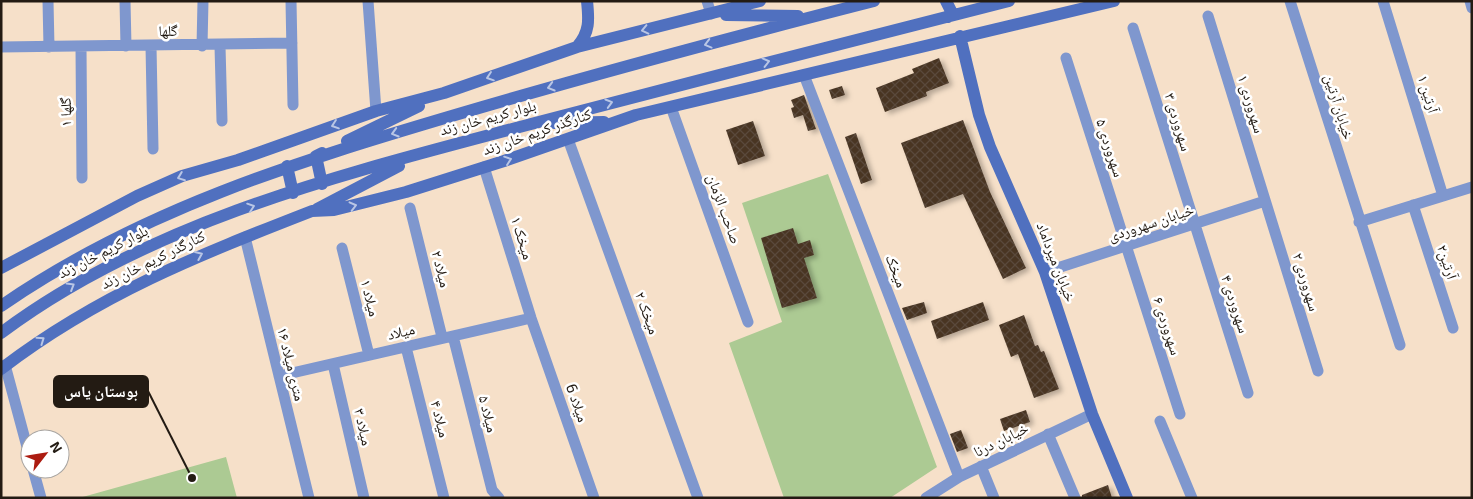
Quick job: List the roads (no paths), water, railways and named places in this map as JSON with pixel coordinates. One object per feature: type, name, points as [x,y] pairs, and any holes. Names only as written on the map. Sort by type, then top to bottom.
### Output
[{"type":"main road","points":[[577,47],[584,39],[590,24],[588,1]]},
{"type":"main road","points":[[1,268],[137,196],[182,176],[238,160],[376,111],[444,93],[577,47],[760,1]]},
{"type":"main road","name":"بلوار کریم خان زند","points":[[1,306],[50,275],[118,237],[209,195],[287,166],[579,78],[874,1]]},
{"type":"main road","points":[[946,1],[951,11],[948,17]]},
{"type":"main road","name":"بلوار کریم خان زند","points":[[1,332],[31,310],[136,252],[181,232],[293,193],[426,152],[534,123],[1009,1]]},
{"type":"main road","name":"کنارگذر کریم خان زند","points":[[3,367],[59,328],[114,295],[168,268],[312,211],[334,210],[406,192],[617,122],[671,107],[1112,1]]},
{"type":"main road","points":[[711,14],[813,16]]},
{"type":"main road","points":[[590,24],[610,38]]},
{"type":"main road","name":"خیابان میرداماد","points":[[960,36],[979,115],[990,147],[1045,272],[1092,414],[1127,498]]},
{"type":"main road","points":[[322,184],[316,156],[444,93]]},
{"type":"main road","points":[[534,123],[617,122]]},
{"type":"main road","points":[[312,211],[426,152]]},
{"type":"main road","points":[[287,166],[293,193]]},
{"type":"street","points":[[48,1],[48,47]]},
{"type":"street","points":[[125,1],[126,46]]},
{"type":"street","points":[[202,46],[203,1]]},
{"type":"street","points":[[291,1],[294,105]]},
{"type":"street","points":[[368,1],[376,111]]},
{"type":"street","points":[[707,1],[711,14]]},
{"type":"street","name":"خیابان آرتین","points":[[1290,1],[1359,222],[1400,345]]},
{"type":"street","name":"آرتین ۱","points":[[1383,1],[1444,196]]},
{"type":"street","points":[[1470,1],[1472,8]]},
{"type":"street","name":"سهروردی ۱","points":[[1208,16],[1265,201]]},
{"type":"street","name":"سهروردی ۳","points":[[1133,28],[1194,224]]},
{"type":"street","name":"گلها","points":[[1,47],[220,46],[292,43]]},
{"type":"street","points":[[151,46],[153,149]]},
{"type":"street","points":[[220,46],[222,121]]},
{"type":"street","name":"گلها ۱","points":[[81,47],[82,178]]},
{"type":"street","name":"سهروردی ۵","points":[[1066,58],[1126,246]]},
{"type":"street","name":"میخک","points":[[804,75],[959,477]]},
{"type":"street","name":"صاحب الزمان","points":[[671,107],[748,322]]},
{"type":"street","name":"میخک ۲","points":[[568,139],[698,498]]},
{"type":"street","name":"میخک ۱","points":[[484,167],[531,318]]},
{"type":"street","points":[[1359,222],[1472,187]]},
{"type":"street","name":"خیابان سهروردی","points":[[1045,272],[1265,201]]},
{"type":"street","name":"سهروردی ۲","points":[[1265,201],[1318,371]]},
{"type":"street","name":"آرتین۲","points":[[1413,205],[1453,328]]},
{"type":"street","name":"میلاد ۲","points":[[410,208],[448,337]]},
{"type":"street","name":"سهروردی ۴","points":[[1194,224],[1248,393]]},
{"type":"street","name":"۱۶ متری میلاد","points":[[245,237],[309,498]]},
{"type":"street","name":"سهروردی ۶","points":[[1126,246],[1180,414]]},
{"type":"street","name":"میلاد ۱","points":[[342,248],[369,355]]},
{"type":"street","name":"میلاد","points":[[279,376],[531,318]]},
{"type":"street","name":"میلاد 6","points":[[531,318],[594,498]]},
{"type":"street","name":"میلاد ۵","points":[[448,337],[492,490],[499,498]]},
{"type":"street","name":"میلاد ۴","points":[[406,346],[444,498]]},
{"type":"street","name":"میلاد ۳","points":[[333,364],[364,498]]},
{"type":"street","points":[[3,367],[21,429]]},
{"type":"street","name":"خیابان درنا","points":[[926,498],[943,493],[959,477],[1092,414]]},
{"type":"street","points":[[1160,421],[1192,498]]},
{"type":"street","points":[[1048,434],[1074,498]]},
{"type":"street","points":[[981,466],[994,498]]},
{"type":"street","points":[[36,479],[41,498]]},
{"type":"place","name":"بوستان یاس","points":[[192,478]]}]
